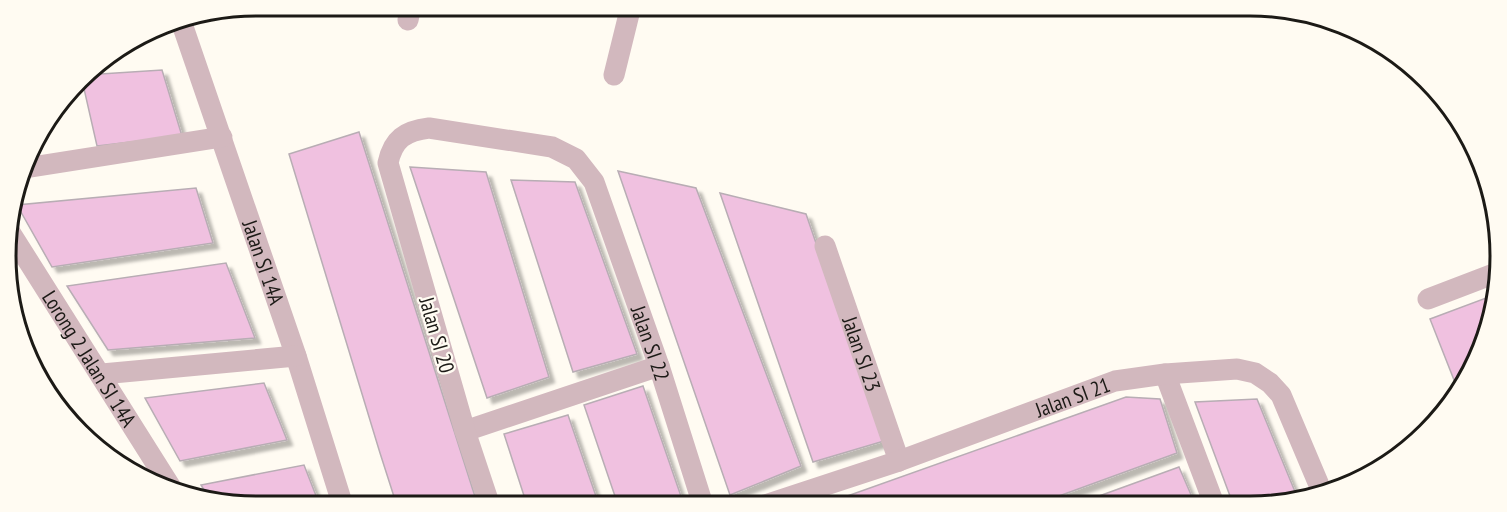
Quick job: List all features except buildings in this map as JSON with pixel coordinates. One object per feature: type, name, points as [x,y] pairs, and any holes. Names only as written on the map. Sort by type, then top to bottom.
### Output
[{"type":"street","points":[[614,75],[629,16]]},
{"type":"street","name":"Jalan SI 14A","points":[[183,28],[296,356],[339,496]]},
{"type":"street","name":"Jalan SI 22","points":[[388,163],[391,149],[399,138],[411,130],[429,128],[552,147],[576,159],[594,182],[700,496]]},
{"type":"street","points":[[34,167],[222,137]]},
{"type":"street","name":"Jalan SI 20","points":[[388,163],[465,430],[487,496]]},
{"type":"street","name":"Lorong 2 Jalan SI 14A","points":[[17,243],[102,374],[165,477]]},
{"type":"street","name":"Jalan SI 23","points":[[825,246],[899,461]]},
{"type":"street","points":[[1428,298],[1490,275]]},
{"type":"street","points":[[102,374],[296,356]]},
{"type":"street","points":[[465,430],[658,366]]},
{"type":"street","name":"Jalan SI 21","points":[[792,496],[899,461],[1115,381],[1165,374],[1237,369],[1255,373],[1270,383],[1281,395],[1319,485]]},
{"type":"street","points":[[1165,374],[1211,496]]}]
